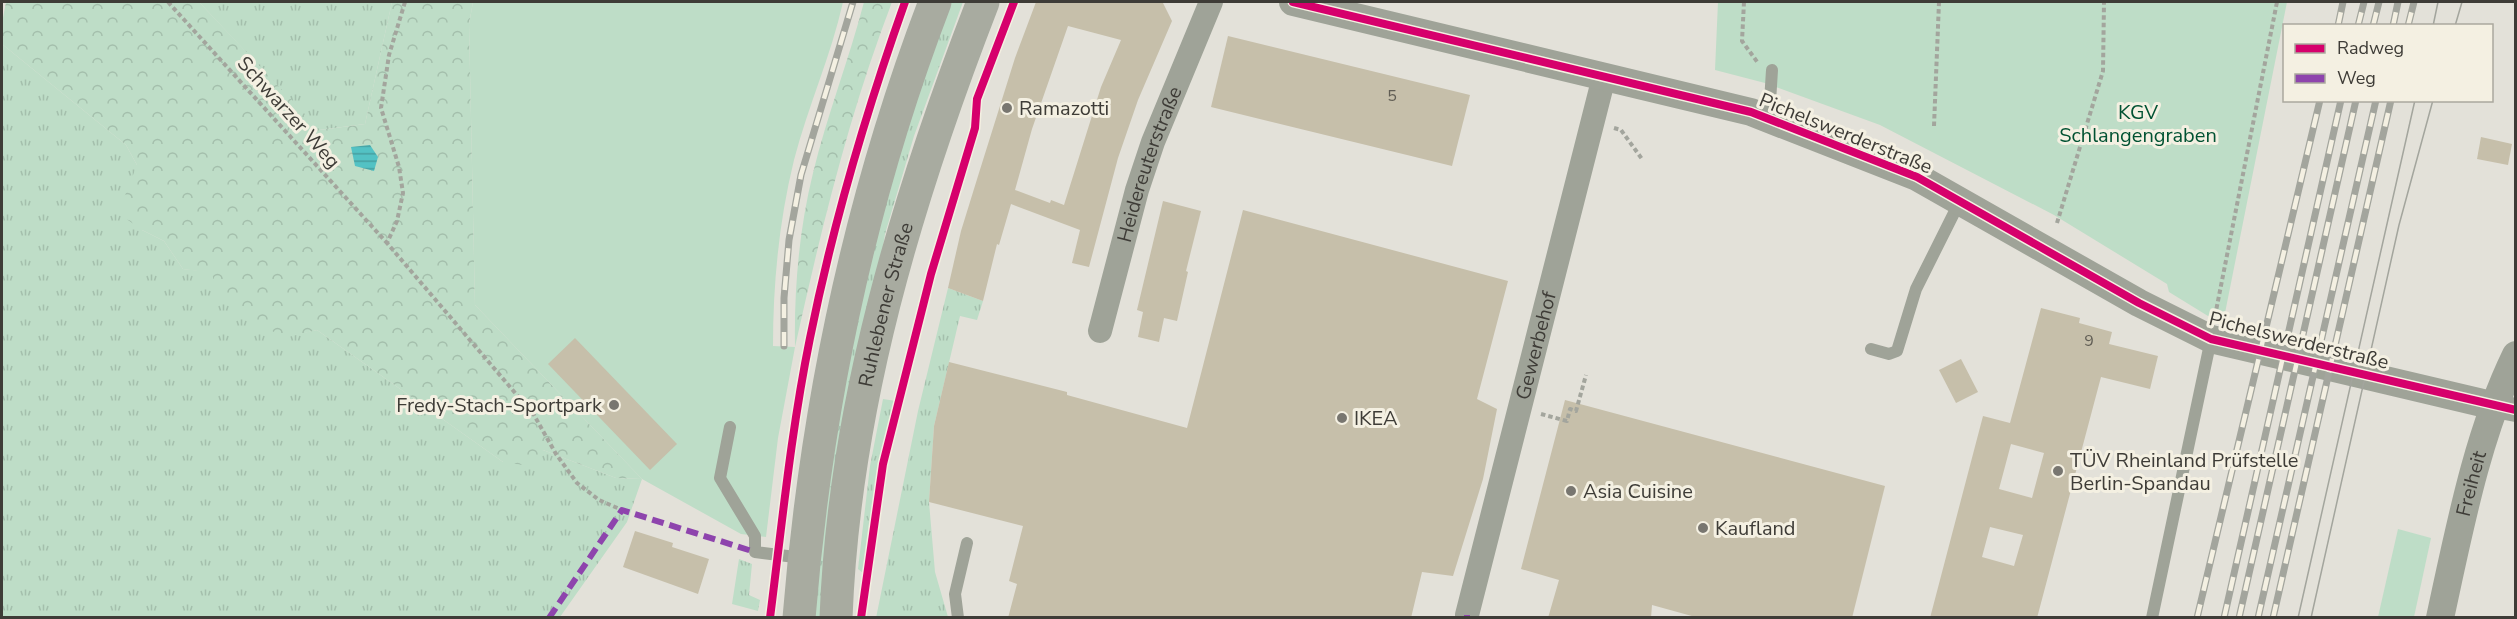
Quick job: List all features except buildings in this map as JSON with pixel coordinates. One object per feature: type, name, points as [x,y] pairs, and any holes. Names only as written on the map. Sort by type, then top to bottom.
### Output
[{"type":"main road","name":"Ruhlebener Straße","points":[[799,618],[804,558],[818,455],[835,356],[856,258],[884,153],[935,2]]},
{"type":"main road","name":"Ruhlebener Straße","points":[[836,618],[844,504],[874,350],[923,169],[983,2]]},
{"type":"street","name":"Heidereuterstraße","points":[[1100,331],[1137,190],[1153,141],[1211,2]]},
{"type":"street","name":"Pichelswerderstraße","points":[[1293,2],[1769,118],[1917,177],[2139,303],[2211,339],[2505,408]]},
{"type":"street","name":"Gewerbehof","points":[[1473,616],[1604,77]]},
{"type":"street","name":"Freiheit","points":[[2440,618],[2455,548],[2505,408],[2516,355]]},
{"type":"lane","points":[[1767,69],[1769,118]]},
{"type":"lane","points":[[1871,349],[1889,354],[1897,351],[1916,289],[1960,201]]},
{"type":"lane","points":[[2152,618],[2211,339]]},
{"type":"lane","points":[[730,427],[720,478],[755,536],[755,552],[804,558]]},
{"type":"lane","points":[[958,618],[954,594],[967,543]]},
{"type":"path","points":[[387,243],[397,221],[403,193],[399,167],[381,108],[389,55],[405,2]]},
{"type":"path","points":[[1744,2],[1742,41],[1767,69]]},
{"type":"path","points":[[1934,126],[1939,2]]},
{"type":"path","points":[[2057,223],[2103,71],[2104,2]]},
{"type":"path","points":[[2211,339],[2277,2]]},
{"type":"path","points":[[1614,128],[1621,130],[1642,159]]},
{"type":"path","points":[[1540,414],[1567,421],[1570,409],[1576,411],[1586,375]]},
{"type":"green space","points":[[6,2],[199,2],[320,130],[365,124],[392,2],[473,2],[469,24],[475,305],[642,479],[616,478],[543,450],[535,467],[503,462],[317,330],[284,338],[218,299],[212,273],[183,269],[164,241],[142,230],[118,213],[137,165],[126,145],[2,44],[2,23]]},
{"type":"green space","points":[[199,2],[392,2],[365,124],[319,130]]},
{"type":"green space","points":[[473,2],[843,2],[794,160],[781,229],[774,299],[773,346],[795,347],[778,438],[766,537],[741,534],[642,479],[475,305],[469,24]]},
{"type":"green space","points":[[864,2],[892,2],[849,130],[815,259],[795,347],[798,260],[808,194]]},
{"type":"green space","points":[[947,2],[963,2],[914,136],[885,234],[826,617],[814,618],[820,506],[873,236]]},
{"type":"green space","name":"KGV Schlangengraben","points":[[1718,2],[2287,2],[2224,318],[2208,316],[2169,292],[2167,284],[2054,215],[1880,125],[1765,83],[1715,70]]},
{"type":"green space","points":[[2,44],[126,145],[137,165],[142,230],[164,241],[183,269],[212,272],[284,337],[317,330],[503,462],[543,450],[616,478],[642,479],[627,522],[560,617],[2,617]]},
{"type":"green space","points":[[948,288],[983,301],[977,320],[960,316],[934,426],[929,502],[935,572],[948,617],[876,618],[918,411]]},
{"type":"green space","points":[[883,399],[896,401],[880,460],[863,573],[858,569],[870,466]]},
{"type":"green space","points":[[2398,529],[2431,538],[2414,617],[2378,617]]},
{"type":"green space","points":[[739,559],[752,564],[749,595],[760,600],[758,611],[732,604]]},
{"type":"water","points":[[370,145],[378,157],[374,171],[355,166],[351,147]]},
{"type":"tram line","points":[[2433,24],[2438,2]]},
{"type":"tram line","points":[[2456,24],[2462,2]]},
{"type":"tram line","points":[[2298,618],[2415,102]]},
{"type":"tram line","points":[[2311,618],[2399,225],[2432,102]]},
{"type":"railway","points":[[784,346],[784,298],[789,240],[801,175],[853,2]]},
{"type":"railway","points":[[2338,24],[2343,2]]},
{"type":"railway","points":[[2358,24],[2364,2]]},
{"type":"railway","points":[[2374,24],[2379,2]]},
{"type":"railway","points":[[2393,24],[2398,2]]},
{"type":"railway","points":[[2408,24],[2414,2]]},
{"type":"railway","points":[[2197,618],[2320,102]]},
{"type":"railway","points":[[2224,618],[2341,102]]},
{"type":"railway","points":[[2239,618],[2356,102]]},
{"type":"railway","points":[[2258,618],[2376,102]]},
{"type":"railway","points":[[2273,618],[2391,102]]},
{"type":"marked path","points":[[549,618],[622,510],[755,552]]},
{"type":"cycle path","points":[[770,618],[797,408],[819,295],[852,168],[905,2]]},
{"type":"cycle path","points":[[861,618],[883,464],[931,274],[975,128],[977,99],[1014,2]]},
{"type":"cycle path","points":[[1293,2],[1751,112],[1917,177],[2139,303],[2211,339],[2516,410]]},
{"type":"place","name":"Ramazotti","points":[[1007,108]]},
{"type":"place","name":"Fredy-Stach-Sportpark","points":[[614,405]]},
{"type":"place","name":"IKEA","points":[[1342,418]]},
{"type":"place","name":"TÜV Rheinland Prüfstelle Berlin-Spandau","points":[[2058,471]]},
{"type":"place","name":"Asia Cuisine","points":[[1571,491]]},
{"type":"place","name":"Kaufland","points":[[1703,528]]}]
